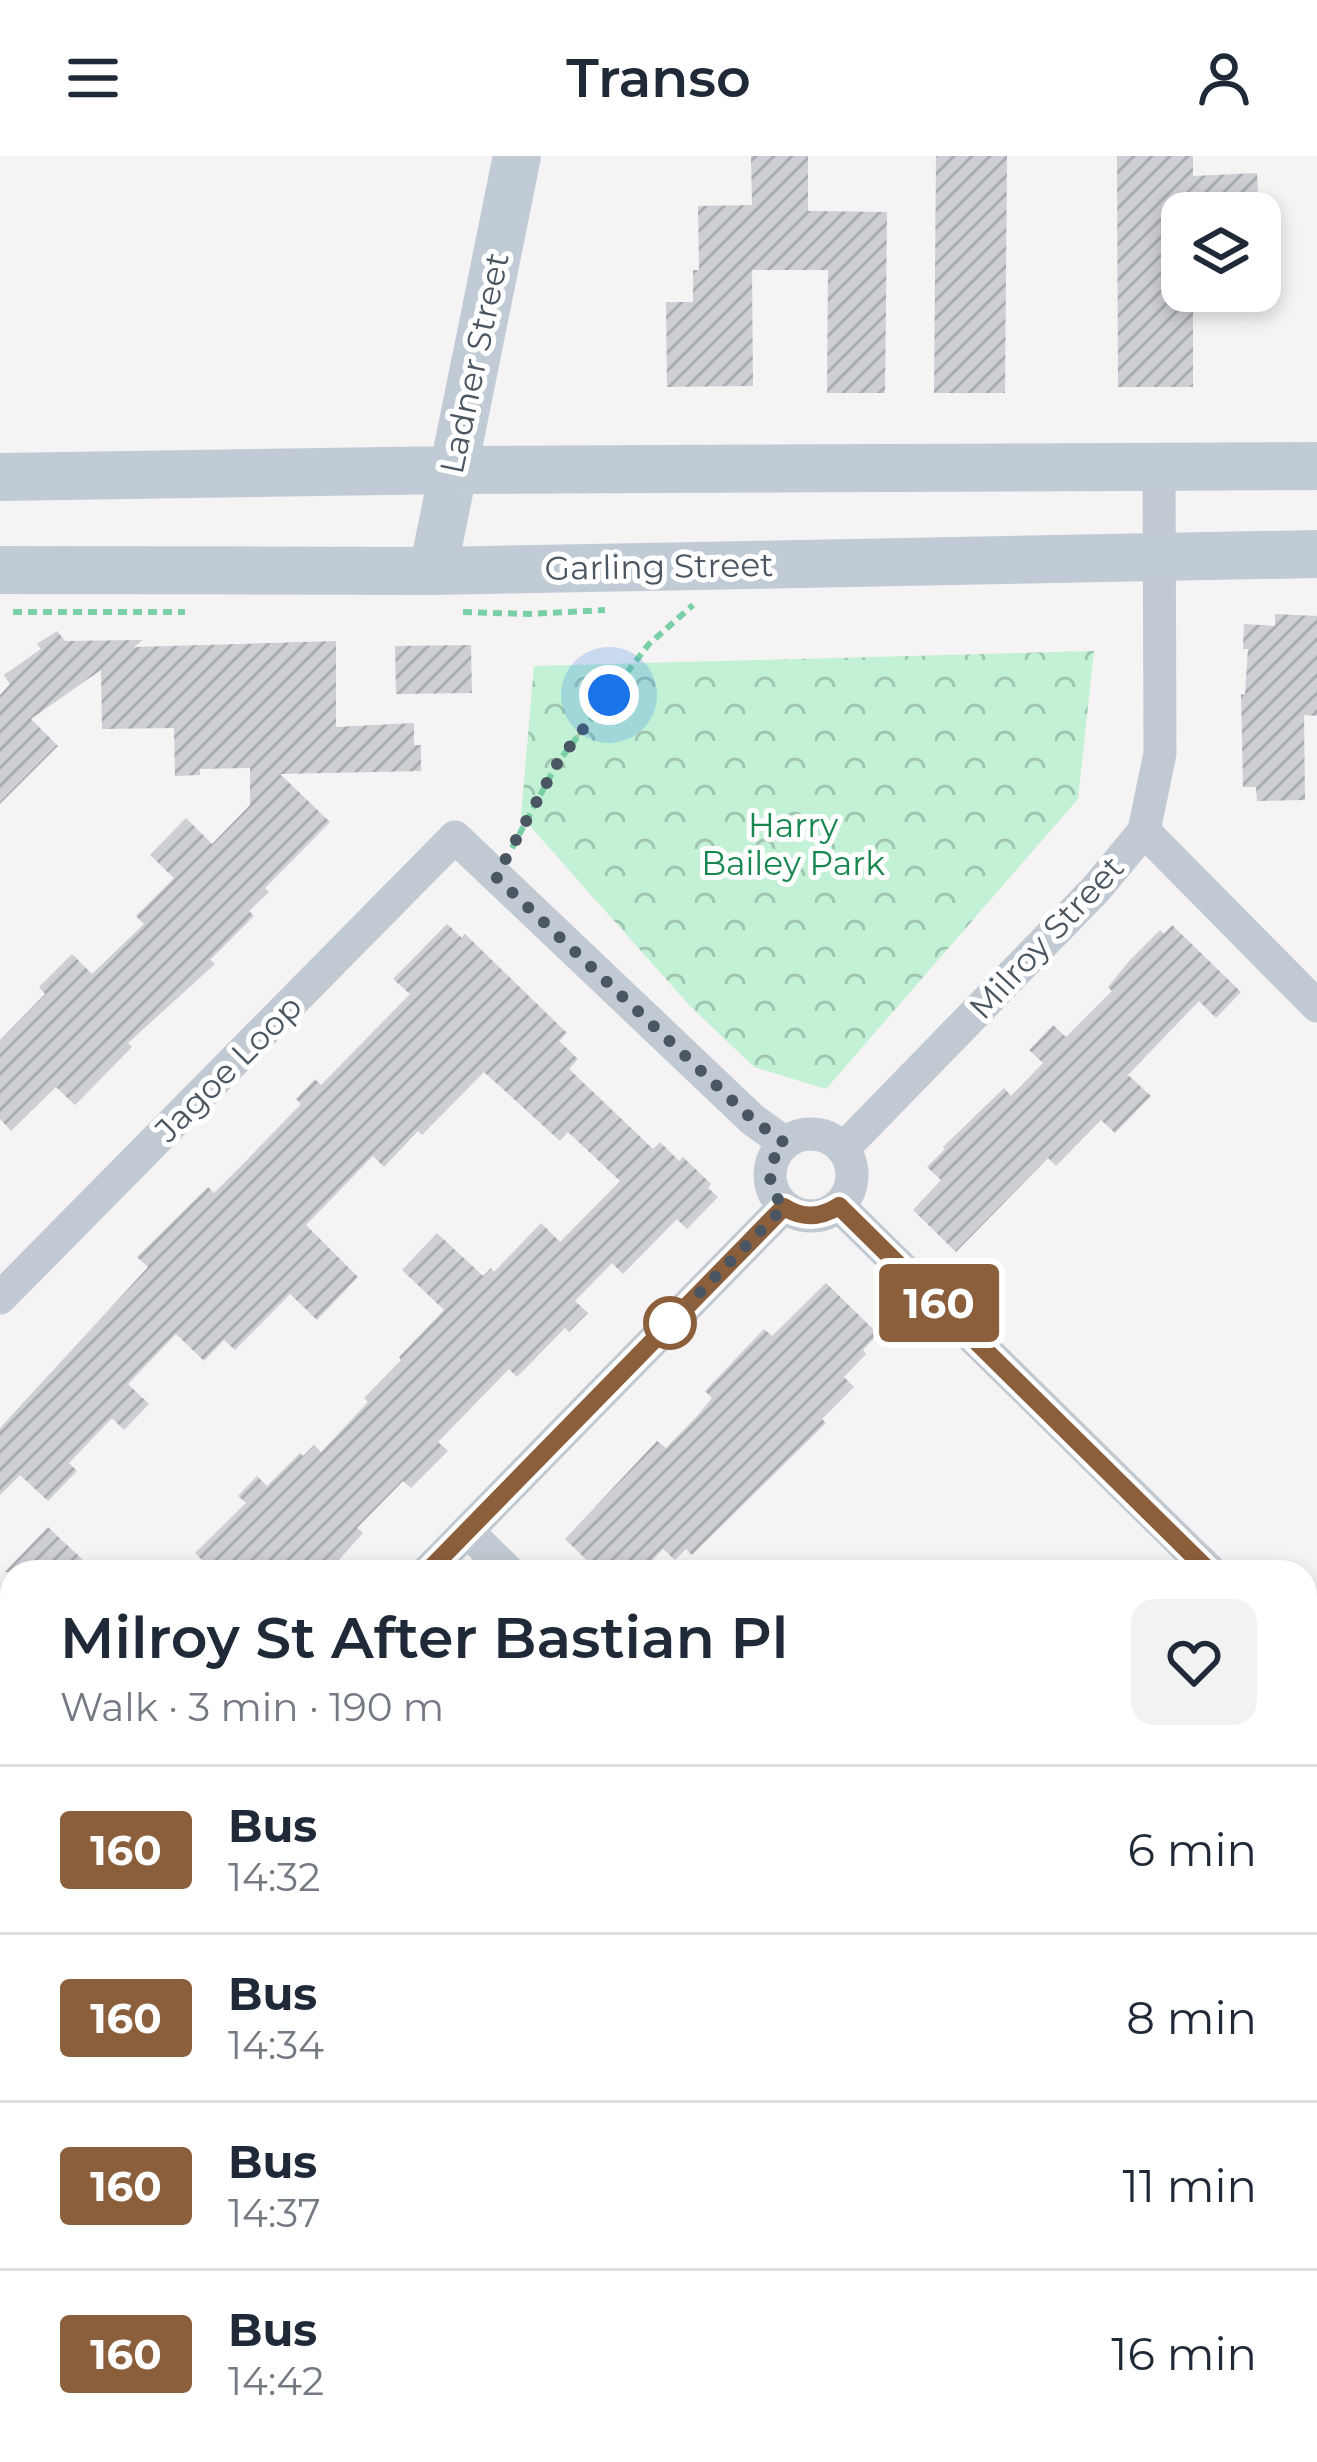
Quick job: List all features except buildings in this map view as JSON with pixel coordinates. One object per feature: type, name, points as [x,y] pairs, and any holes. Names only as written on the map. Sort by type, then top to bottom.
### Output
[{"type":"street","name":"Ladner Street","points":[[433,571],[517,156]]},
{"type":"street","name":"Milroy Street","points":[[843,1149],[1096,889],[1144,831],[1160,754],[1160,466]]},
{"type":"street","points":[[0,477],[1317,466]]},
{"type":"street","name":"Garling Street","points":[[0,570],[433,571],[1317,554]]},
{"type":"street","points":[[1144,831],[1317,1006]]},
{"type":"street","name":"Jagoe Loop","points":[[0,1298],[455,837],[496,877]]},
{"type":"street","points":[[496,877],[753,1120],[785,1143]]},
{"type":"street","points":[[809,1134],[833,1140],[843,1149],[852,1178],[839,1206],[817,1216],[784,1207],[770,1186],[769,1174],[785,1143],[809,1134]]},
{"type":"street","points":[[839,1206],[1198,1560]]},
{"type":"street","points":[[439,1560],[784,1207]]},
{"type":"street","points":[[467,1531],[497,1560]]},
{"type":"path","points":[[496,877],[558,762],[649,644],[695,603]]},
{"type":"green space","name":"Harry Bailey Park","points":[[1094,651],[1078,799],[826,1089],[754,1067],[689,1005],[521,816],[534,666]]},
{"type":"bus line","name":"160","points":[[439,1560],[784,1207],[817,1216],[839,1206],[1198,1560]]},
{"type":"route","points":[[609,695],[558,762],[496,877],[753,1120],[785,1143],[771,1162],[769,1174],[770,1186],[784,1207],[659,1334],[670,1323]]}]
